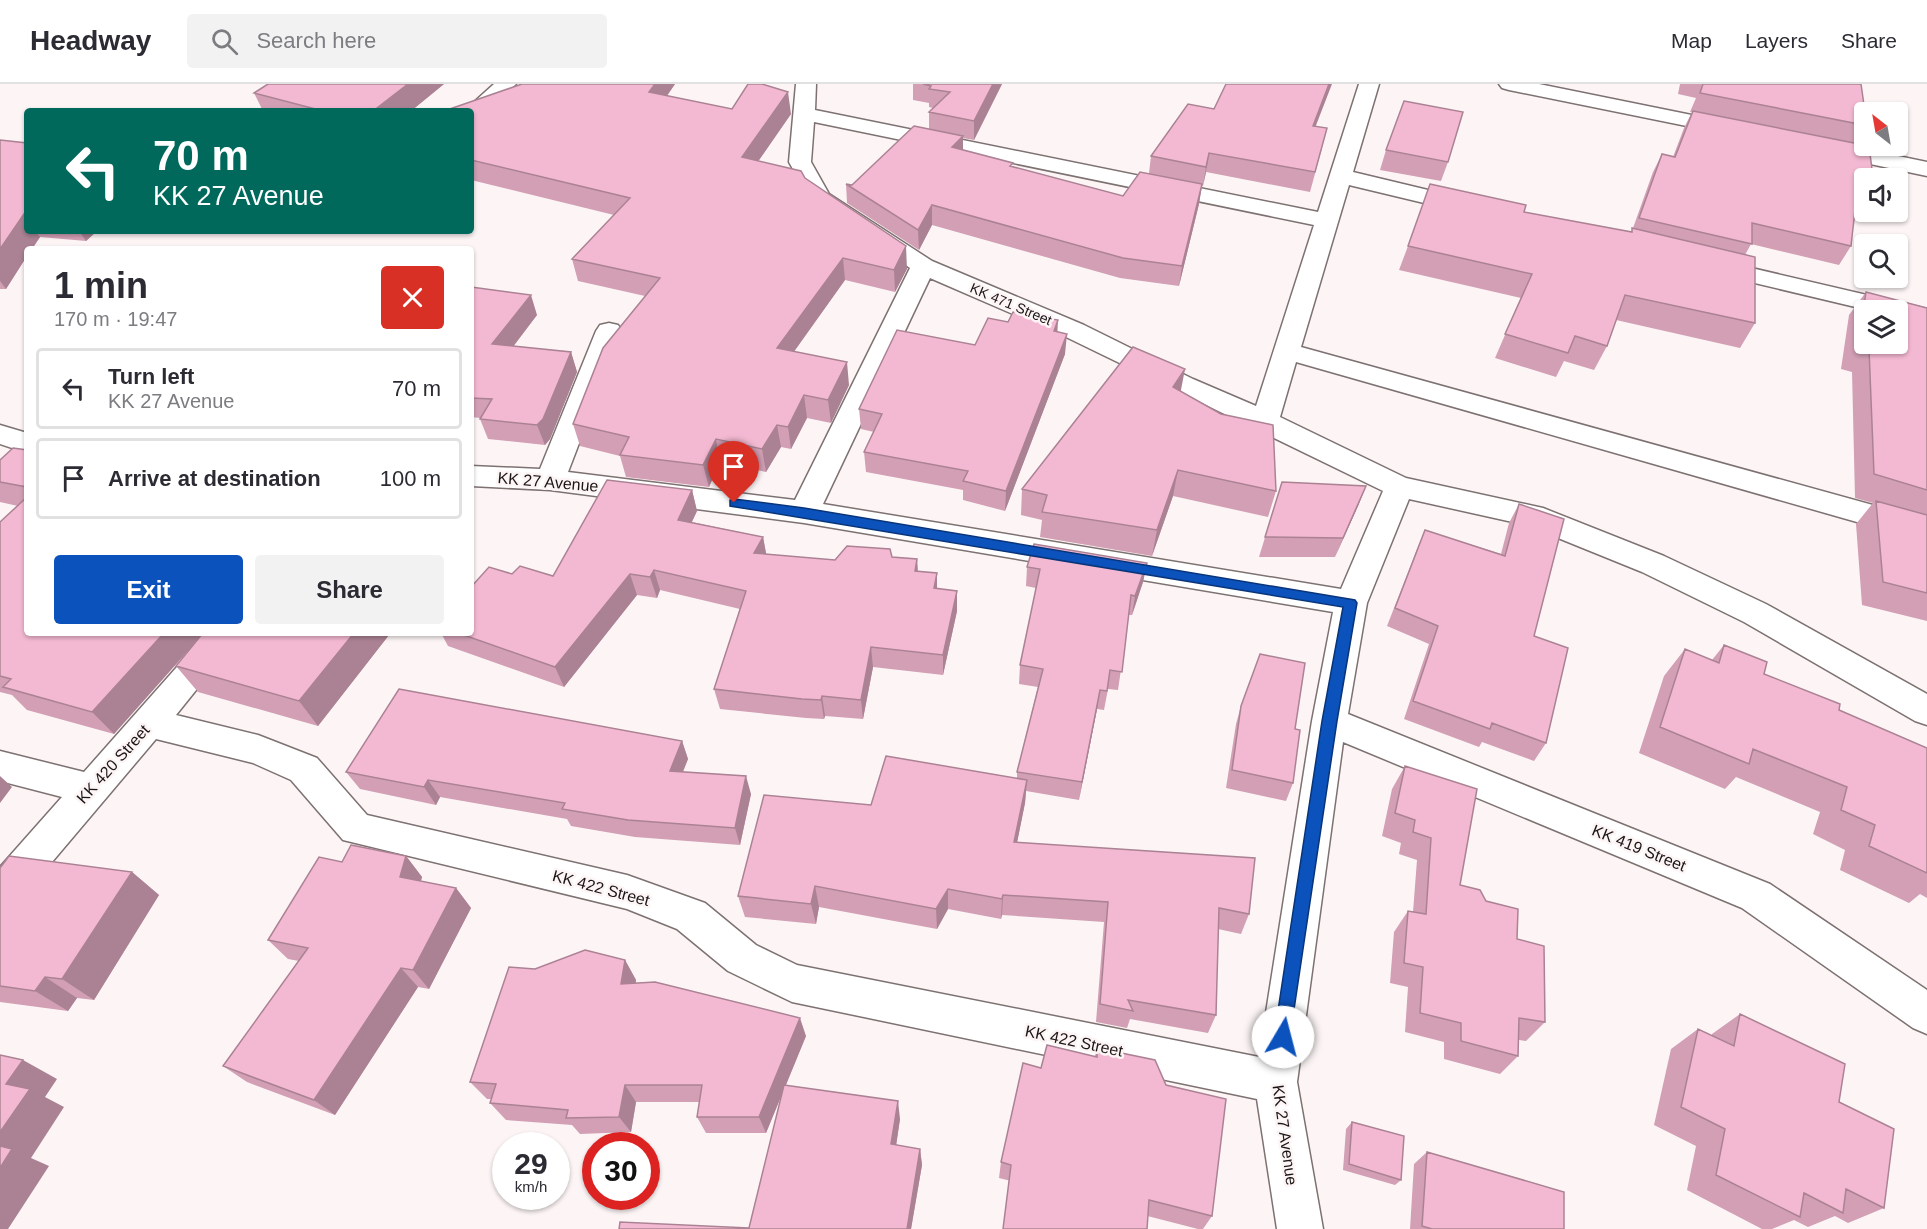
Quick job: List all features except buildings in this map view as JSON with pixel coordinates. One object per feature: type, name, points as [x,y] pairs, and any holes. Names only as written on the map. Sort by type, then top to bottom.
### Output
[{"type":"street","points":[[474,113],[506,84]]},
{"type":"street","name":"KK 471 Street","points":[[806,84],[800,162],[820,198],[924,266],[1075,332],[1399,487],[1532,516],[1653,564],[1755,613],[1927,711]]},
{"type":"street","points":[[1265,421],[1369,84]]},
{"type":"street","points":[[1509,84],[1753,134]]},
{"type":"street","points":[[805,114],[1326,221]]},
{"type":"street","points":[[1811,145],[1927,169]]},
{"type":"street","points":[[1341,176],[1490,212]]},
{"type":"street","points":[[1686,259],[1927,317]]},
{"type":"street","points":[[804,512],[924,266]]},
{"type":"street","points":[[549,480],[609,331]]},
{"type":"street","points":[[1286,351],[1927,531]]},
{"type":"street","points":[[0,434],[24,456]]},
{"type":"street","name":"KK 27 Avenue","points":[[474,476],[549,480],[804,512],[1351,603],[1329,721],[1276,1083],[1300,1229]]},
{"type":"street","points":[[1351,603],[1399,487]]},
{"type":"street","name":"KK 420 Street","points":[[0,895],[89,789],[150,723],[223,636]]},
{"type":"street","name":"KK 419 Street","points":[[1329,721],[1756,896],[1927,1014]]},
{"type":"street","name":"KK 422 Street","points":[[150,723],[258,750],[304,769],[356,829],[627,892],[691,916],[742,958],[792,983],[1276,1083]]},
{"type":"street","points":[[0,766],[89,789]]},
{"type":"route","points":[[734,503],[804,512],[1351,603],[1329,721],[1283,1037]]}]
